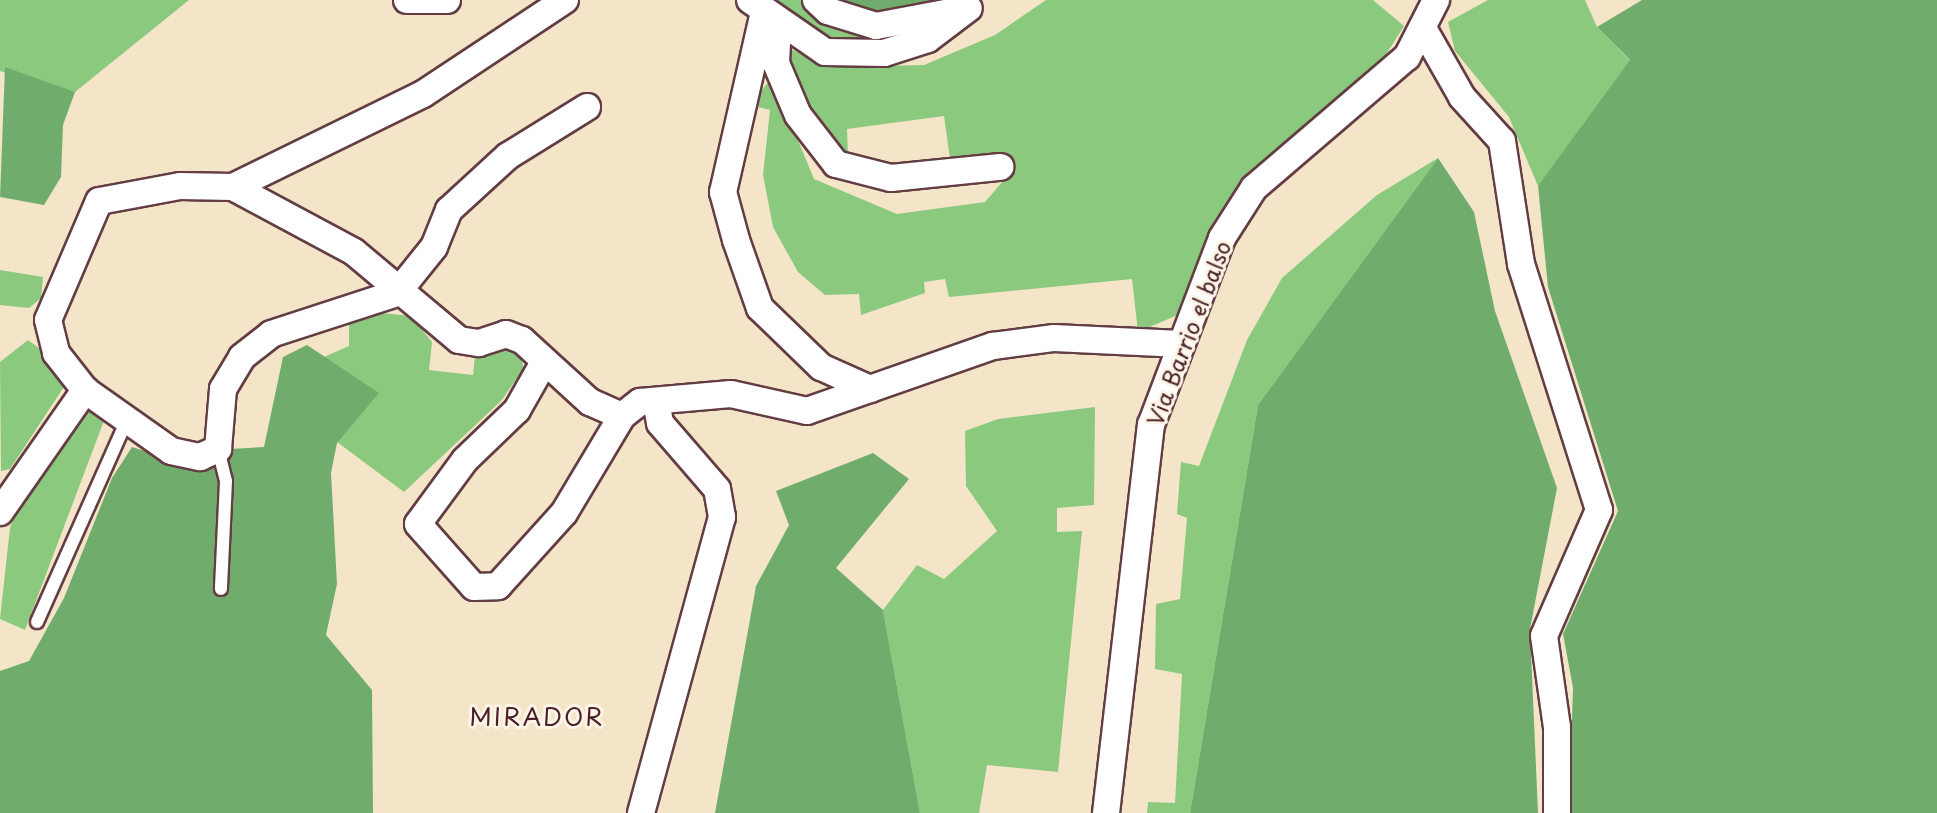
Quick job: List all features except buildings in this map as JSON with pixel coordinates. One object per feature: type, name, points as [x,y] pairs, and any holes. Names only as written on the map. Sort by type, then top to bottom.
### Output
[{"type":"street","points":[[407,0],[447,0]]},
{"type":"street","points":[[565,0],[423,94],[233,187],[180,186],[99,201],[48,320],[49,337],[85,390],[171,451],[200,457],[218,449],[223,389],[242,357],[271,334],[397,293],[466,193],[508,156],[587,107]]},
{"type":"street","points":[[816,0],[828,11],[876,26],[976,4]]},
{"type":"street","points":[[764,12],[825,52],[884,53],[928,39],[976,4]]},
{"type":"street","points":[[1425,9],[1462,97],[1502,141],[1521,264],[1599,510],[1544,636],[1557,727],[1557,813]]},
{"type":"street","name":"Via Barrio el balso","points":[[1106,813],[1151,425],[1222,238],[1254,188],[1407,57],[1425,9]]},
{"type":"street","points":[[764,12],[781,76],[798,115],[836,164],[891,178],[1000,167]]},
{"type":"street","points":[[764,12],[723,192],[736,240],[760,308],[821,367],[870,389]]},
{"type":"street","points":[[233,187],[354,252],[397,293],[459,340],[479,343],[506,334],[590,402],[622,416]]},
{"type":"street","points":[[543,364],[517,410],[465,460],[418,524],[474,587],[498,586],[564,513],[622,416],[656,401],[731,394],[807,411],[993,346],[1054,338],[1181,344]]},
{"type":"street","points":[[0,512],[85,390]]},
{"type":"street","points":[[641,813],[722,517],[717,489],[660,423],[656,401]]},
{"type":"lane","points":[[37,622],[126,422]]},
{"type":"lane","points":[[218,449],[226,481],[221,589]]},
{"type":"green space","points":[[0,0],[189,0],[75,92],[0,71]]},
{"type":"green space","points":[[767,0],[806,0],[817,11],[951,25],[904,45],[832,44]]},
{"type":"green space","points":[[825,0],[949,0],[874,12]]},
{"type":"green space","points":[[1046,0],[1373,0],[1404,26],[1380,64],[1219,216],[1180,314],[1138,332],[1132,279],[949,297],[945,279],[924,282],[925,293],[861,315],[859,294],[825,295],[798,272],[773,227],[763,175],[770,110],[749,105],[772,78],[814,179],[897,214],[985,202],[1015,167],[1008,156],[950,159],[944,116],[847,129],[848,156],[824,142],[788,78],[789,48],[827,67],[924,65],[995,35]]},
{"type":"green space","points":[[1488,0],[1585,0],[1597,27],[1638,69],[1538,186],[1509,117],[1455,51],[1448,22]]},
{"type":"green space","points":[[1642,0],[1937,0],[1937,813],[1569,813],[1573,688],[1563,634],[1618,511],[1548,287],[1538,186],[1630,60],[1597,27]]},
{"type":"green space","points":[[5,67],[75,92],[63,125],[61,177],[44,205],[0,197]]},
{"type":"green space","points":[[1438,158],[1258,405],[1190,813],[1147,813],[1148,802],[1175,803],[1182,674],[1155,669],[1156,604],[1180,599],[1187,518],[1177,514],[1181,462],[1199,466],[1247,340],[1282,278],[1377,195]]},
{"type":"green space","points":[[1438,158],[1474,212],[1495,311],[1557,488],[1530,629],[1538,813],[1190,813],[1258,405]]},
{"type":"green space","points":[[0,270],[43,277],[41,298],[29,308],[0,305]]},
{"type":"green space","points":[[362,311],[411,316],[432,342],[429,370],[473,375],[476,346],[493,344],[520,356],[524,368],[501,401],[404,492],[337,442],[378,393],[324,357],[349,346],[349,316]]},
{"type":"green space","points":[[28,340],[73,373],[10,469],[1,471],[0,362]]},
{"type":"green space","points":[[307,345],[379,393],[337,443],[331,473],[337,584],[326,635],[372,690],[373,813],[0,813],[0,671],[29,661],[64,598],[112,478],[132,447],[194,466],[231,449],[264,447],[283,357]]},
{"type":"green space","points":[[87,405],[105,418],[25,630],[0,619],[10,528],[19,502]]},
{"type":"green space","points":[[1095,407],[1094,505],[1057,508],[1057,532],[1082,531],[1058,772],[987,765],[979,813],[920,813],[883,610],[917,565],[944,579],[997,531],[966,486],[965,431],[998,419]]},
{"type":"green space","points":[[873,453],[909,479],[836,568],[883,610],[920,813],[715,813],[756,586],[789,525],[776,491]]},
{"type":"district","name":"MIRADOR","points":[[537,717]]}]
